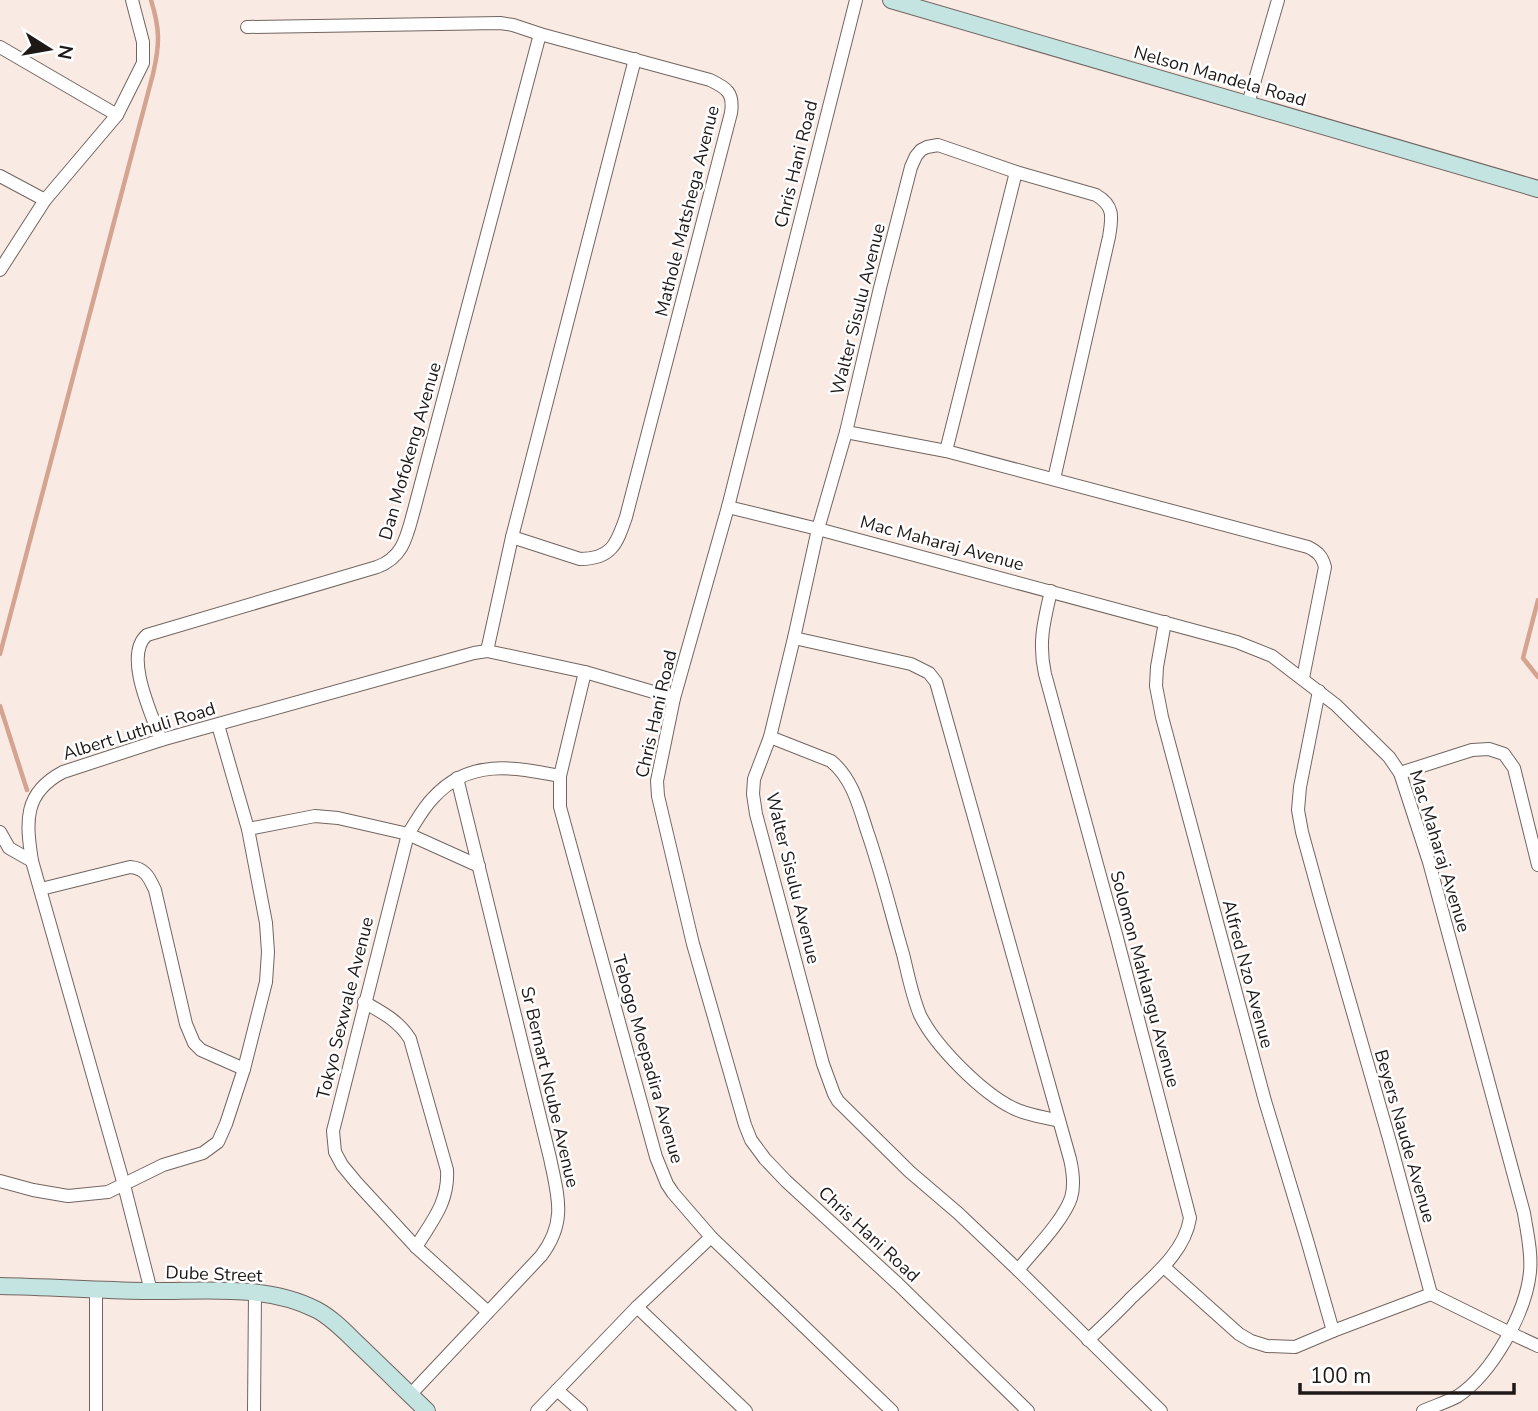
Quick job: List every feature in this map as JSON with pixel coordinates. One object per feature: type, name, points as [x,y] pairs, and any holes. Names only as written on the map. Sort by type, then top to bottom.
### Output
[{"type":"street","points":[[0,270],[45,200],[117,115],[144,63],[143,42],[132,0]]},
{"type":"street","name":"Chris Hani Road","points":[[856,0],[727,507],[674,698],[657,781],[658,796],[693,944],[741,1114],[751,1140],[786,1181],[898,1284],[1028,1411]]},
{"type":"street","name":"Nelson Mandela Road","points":[[891,0],[1538,189]]},
{"type":"street","points":[[1248,104],[1278,0]]},
{"type":"street","name":"Mathole Matshega Avenue","points":[[247,27],[513,24],[540,34],[710,80],[725,88],[731,96],[731,113],[620,534],[612,548],[602,556],[591,559],[580,559],[512,537]]},
{"type":"street","name":"Dan Mofokeng Avenue","points":[[161,740],[145,695],[137,657],[139,644],[147,635],[387,564],[398,554],[414,510],[540,34]]},
{"type":"street","points":[[0,47],[117,115]]},
{"type":"street","points":[[486,651],[512,537],[635,59]]},
{"type":"street","name":"Walter Sisulu Avenue","points":[[1016,172],[938,145],[921,150],[911,167],[846,432],[818,529],[769,737],[754,779],[753,794],[823,1065],[838,1101],[910,1172],[1018,1270],[1161,1411]]},
{"type":"street","points":[[946,451],[1016,172],[1096,195],[1106,200],[1111,214],[1109,237],[1054,479]]},
{"type":"street","points":[[0,176],[45,200]]},
{"type":"street","points":[[846,432],[946,451],[1295,543],[1316,551],[1323,557],[1325,567],[1303,678]]},
{"type":"street","name":"Mac Maharaj Avenue","points":[[727,507],[1237,642],[1272,656],[1303,678],[1336,705],[1389,757],[1400,773],[1429,862],[1524,1213],[1531,1256],[1526,1290],[1510,1334],[1493,1361],[1458,1395],[1423,1411]]},
{"type":"street","name":"Solomon Mahlangu Avenue","points":[[1051,591],[1042,630],[1041,647],[1045,674],[1190,1218],[1184,1240],[1164,1267],[1088,1340]]},
{"type":"street","name":"Alfred Nzo Avenue","points":[[1165,622],[1156,686],[1162,717],[1265,1101],[1333,1331]]},
{"type":"street","points":[[794,638],[911,664],[929,673],[936,682],[1073,1173],[1071,1197],[1064,1212],[1018,1270]]},
{"type":"street","name":"Albert Luthuli Road","points":[[151,1291],[124,1185],[32,861],[28,820],[35,797],[42,787],[63,772],[161,740],[486,651],[585,673],[674,698]]},
{"type":"street","name":"Tebogo Moepadira Avenue","points":[[585,673],[560,776],[562,816],[656,1157],[673,1193],[711,1237],[892,1411]]},
{"type":"street","name":"Beyers Naude Avenue","points":[[1319,691],[1300,787],[1300,821],[1431,1294]]},
{"type":"street","points":[[0,1181],[68,1196],[108,1192],[163,1166],[203,1153],[218,1142],[244,1069],[266,982],[268,952],[266,923],[248,830],[218,725]]},
{"type":"street","points":[[769,737],[831,761],[846,777],[856,796],[877,858],[919,1013],[933,1036],[994,1096],[1014,1109],[1059,1121]]},
{"type":"street","points":[[1400,773],[1472,750],[1489,749],[1504,754],[1514,768],[1538,864]]},
{"type":"street","name":"Tokyo Sexwale Avenue","points":[[488,1312],[416,1247],[356,1182],[335,1152],[333,1131],[408,834],[433,797],[457,778],[498,767],[560,776]]},
{"type":"street","name":"Sr Bernart Ncube Avenue","points":[[410,1395],[541,1256],[551,1243],[558,1224],[559,1210],[550,1158],[457,778]]},
{"type":"street","points":[[248,830],[315,816],[338,818],[408,834],[479,866]]},
{"type":"street","points":[[0,832],[9,848],[32,861]]},
{"type":"street","points":[[41,889],[130,867],[144,872],[155,890],[186,1024],[194,1043],[201,1050],[244,1069]]},
{"type":"street","points":[[364,1002],[404,1028],[410,1040],[447,1170],[448,1184],[442,1205],[416,1247]]},
{"type":"street","points":[[1524,1213],[1538,1208]]},
{"type":"street","points":[[537,1411],[637,1307],[711,1237]]},
{"type":"street","points":[[1164,1267],[1240,1334],[1267,1346],[1295,1347],[1431,1294],[1538,1346]]},
{"type":"street","name":"Dube Street","points":[[0,1286],[255,1292],[279,1297],[318,1311],[347,1334],[427,1411]]},
{"type":"street","points":[[96,1288],[96,1411]]},
{"type":"street","points":[[254,1411],[255,1292]]},
{"type":"street","points":[[637,1307],[746,1411]]},
{"type":"street","points":[[557,1390],[581,1411]]},
{"type":"waterway","points":[[0,654],[153,74],[158,37],[151,0]]},
{"type":"waterway","points":[[1538,600],[1523,658],[1538,677]]},
{"type":"waterway","points":[[0,706],[27,790]]}]
